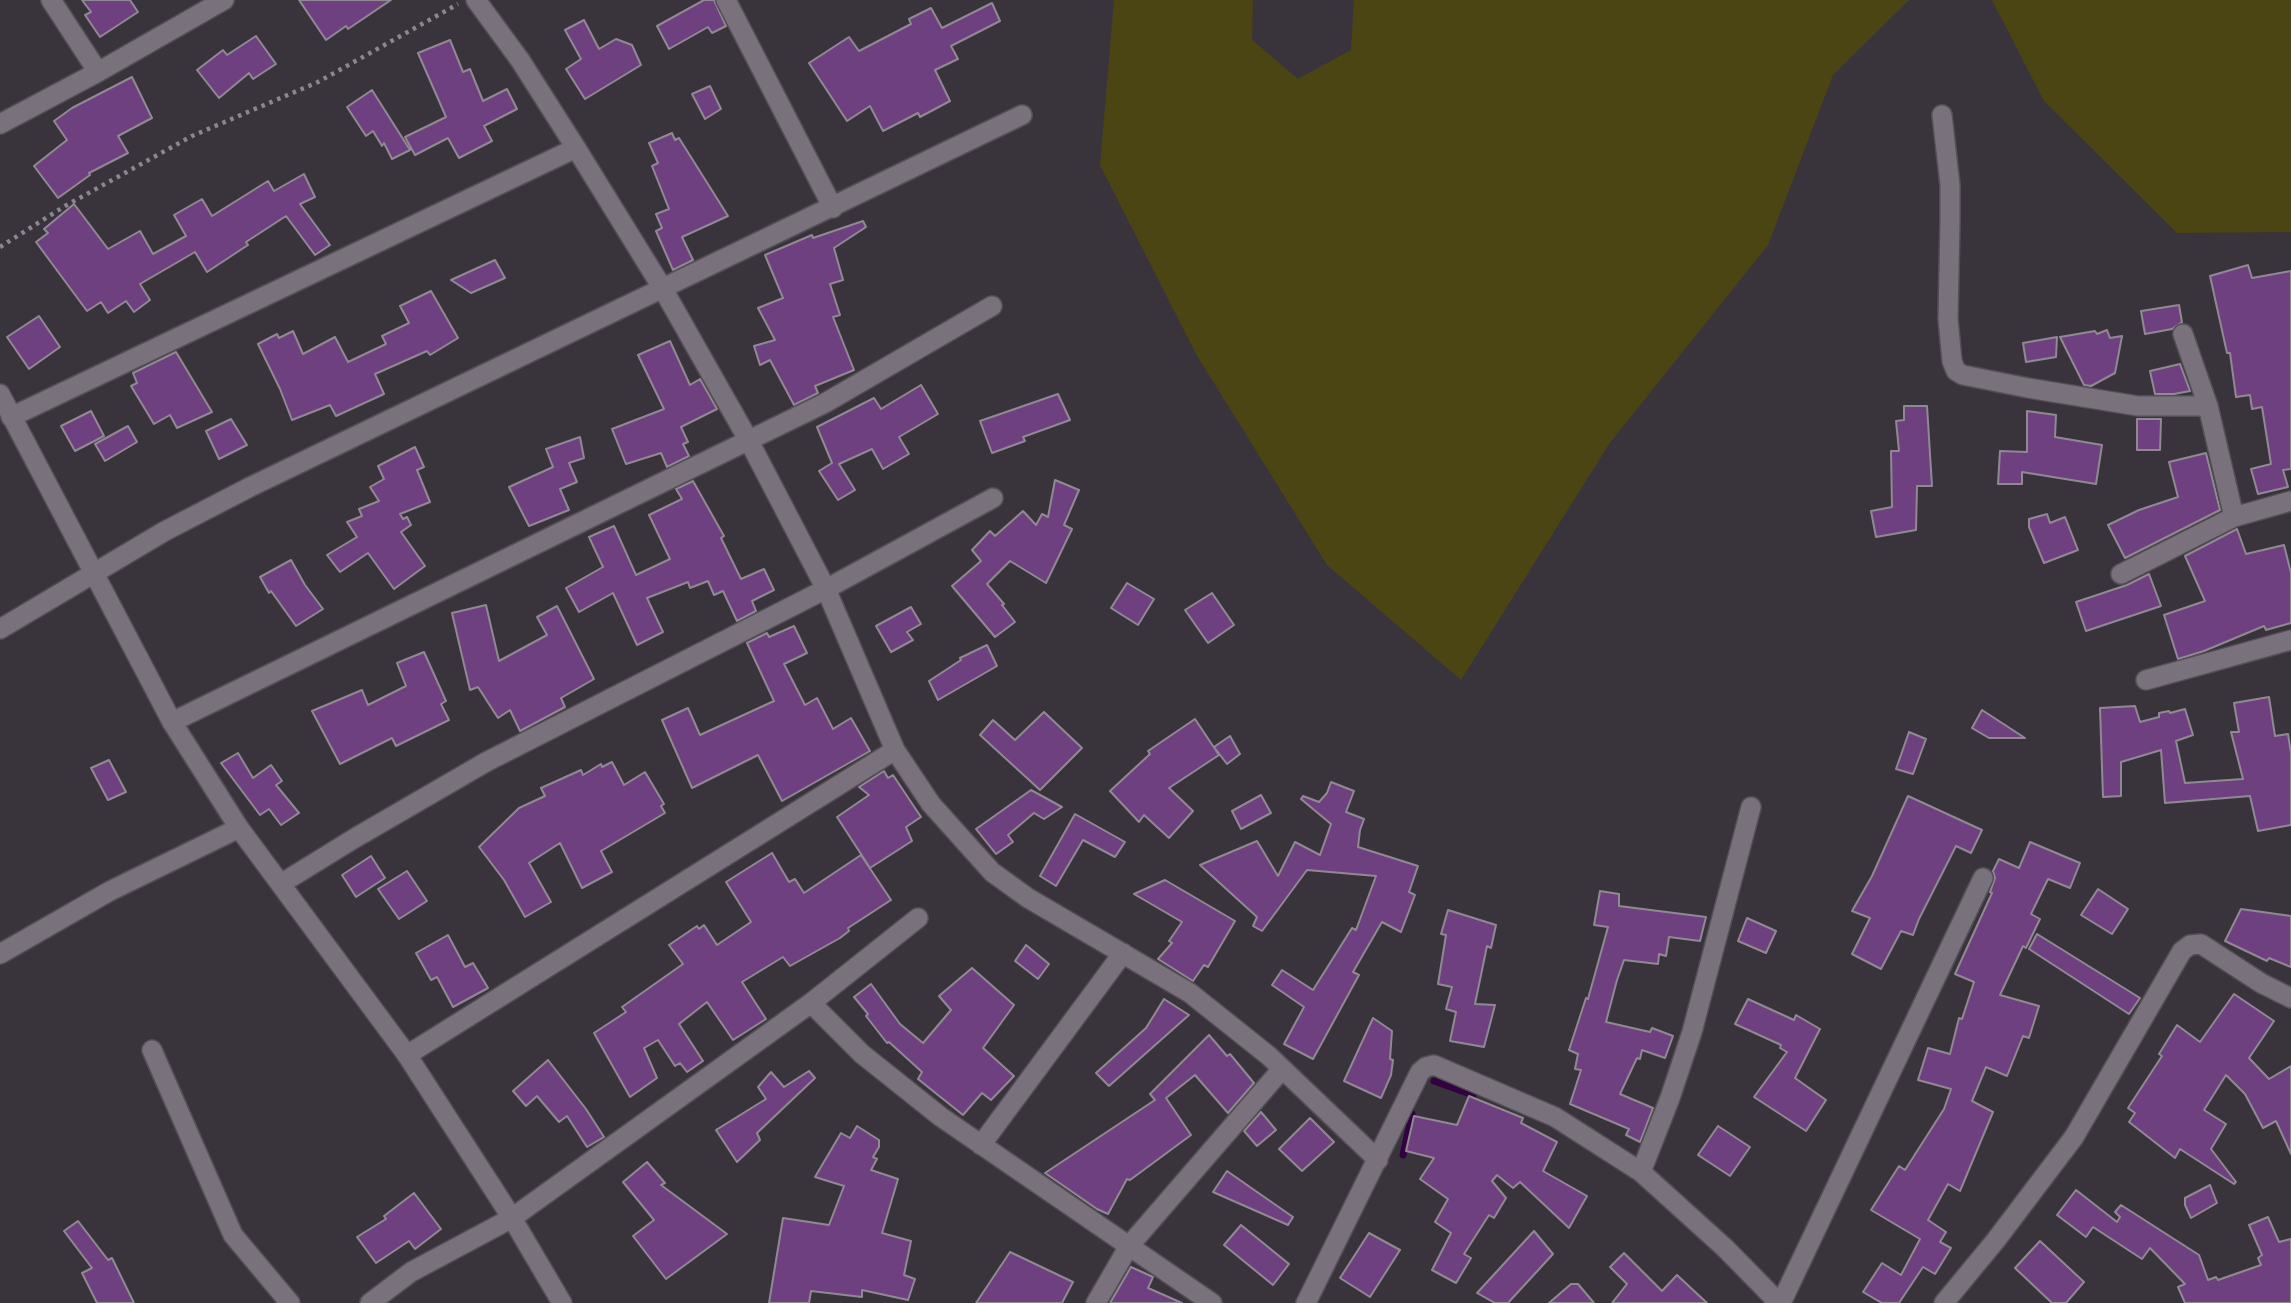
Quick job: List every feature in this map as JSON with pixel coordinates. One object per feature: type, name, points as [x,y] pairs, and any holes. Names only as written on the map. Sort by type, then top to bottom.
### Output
[{"type":"street","points":[[51,0],[98,72]]},
{"type":"street","points":[[0,124],[224,0]]},
{"type":"street","points":[[475,0],[520,60],[663,289],[749,441],[827,589],[895,750],[931,804],[992,872],[1028,898],[1190,993],[1282,1069],[1378,1160]]},
{"type":"street","points":[[726,0],[833,208]]},
{"type":"street","points":[[0,629],[165,531],[250,487],[1022,115]]},
{"type":"street","points":[[1942,115],[1950,185],[1948,319],[1955,371],[2028,388],[2138,406],[2208,406]]},
{"type":"street","points":[[11,417],[576,148]]},
{"type":"street","points":[[172,722],[825,403],[992,306]]},
{"type":"street","points":[[2183,334],[2208,406],[2234,517]]},
{"type":"street","points":[[0,394],[172,722],[239,828],[407,1055],[512,1218],[562,1303]]},
{"type":"street","points":[[282,883],[486,762],[827,589],[993,498]]},
{"type":"street","points":[[2121,573],[2234,517],[2291,501]]},
{"type":"street","points":[[2146,680],[2291,640]]},
{"type":"street","points":[[407,1055],[895,750]]},
{"type":"street","points":[[1641,1171],[1692,1032],[1751,807]]},
{"type":"street","points":[[0,954],[110,891],[239,828]]},
{"type":"street","points":[[1306,1303],[1420,1072],[1426,1067],[1434,1066],[1555,1117],[1641,1171],[1780,1303],[1983,878]]},
{"type":"street","points":[[370,1303],[411,1272],[512,1218],[811,1003],[918,918]]},
{"type":"street","points":[[1944,1303],[2074,1137],[2182,951],[2190,945],[2201,944],[2261,983],[2291,998]]},
{"type":"street","points":[[981,1145],[1123,953]]},
{"type":"street","points":[[811,1003],[862,1054],[941,1117],[1212,1303]]},
{"type":"street","points":[[152,1050],[233,1235],[290,1303]]},
{"type":"street","points":[[1096,1303],[1129,1246],[1282,1069]]},
{"type":"path","points":[[0,247],[65,206],[192,136],[318,82],[465,0]]},
{"type":"shaded area","points":[[1114,0],[1253,0],[1252,40],[1298,79],[1351,50],[1354,0],[1909,0],[1833,75],[1768,245],[1609,444],[1461,680],[1327,565],[1196,354],[1100,165]]},
{"type":"shaded area","points":[[1992,0],[2291,0],[2291,232],[2177,233],[2044,101]]},
{"type":"building","points":[[82,0],[130,0],[138,12],[100,37],[85,15],[91,12]]},
{"type":"building","points":[[299,0],[391,0],[348,29],[346,26],[326,40]]},
{"type":"building","points":[[704,0],[714,0],[726,26],[712,33],[708,27],[669,49],[657,26]]},
{"type":"building","points":[[992,3],[1000,21],[951,46],[958,59],[935,70],[950,101],[920,117],[918,113],[883,131],[870,106],[847,121],[809,63],[849,37],[859,51],[911,24],[909,19],[931,8],[942,28]]},
{"type":"building","points":[[584,20],[599,49],[616,39],[632,45],[641,65],[585,99],[566,69],[581,59],[565,30]]},
{"type":"building","points":[[256,36],[276,64],[253,79],[249,73],[219,98],[197,70],[223,50],[227,55]]},
{"type":"building","points":[[450,40],[463,72],[470,69],[483,101],[507,89],[517,109],[484,126],[492,141],[459,158],[448,138],[415,155],[405,137],[446,117],[418,53]]},
{"type":"building","points":[[132,77],[152,118],[118,136],[128,153],[89,173],[90,175],[58,198],[34,166],[67,140],[54,121],[72,108]]},
{"type":"building","points":[[710,86],[721,109],[705,119],[692,94]]},
{"type":"building","points":[[372,90],[410,150],[392,159],[384,143],[382,146],[373,131],[366,136],[347,107]]},
{"type":"building","points":[[672,133],[675,140],[679,138],[728,216],[682,237],[693,260],[673,270],[656,231],[662,228],[656,214],[669,209],[652,166],[658,163],[649,143]]},
{"type":"building","points":[[304,174],[315,197],[300,204],[330,245],[315,255],[286,216],[207,272],[195,252],[140,284],[150,300],[134,312],[126,301],[108,313],[101,302],[87,311],[36,242],[48,233],[44,229],[74,204],[108,249],[140,231],[153,254],[186,236],[174,215],[202,199],[212,216],[268,181],[274,191]]},
{"type":"building","points":[[863,221],[866,227],[834,248],[843,280],[830,284],[840,315],[833,317],[854,370],[815,386],[818,393],[794,405],[770,360],[760,365],[754,346],[775,340],[758,308],[783,298],[765,255],[812,235],[813,238]]},
{"type":"building","points":[[495,260],[505,278],[471,293],[451,280]]},
{"type":"building","points":[[2248,265],[2252,278],[2291,271],[2291,469],[2283,470],[2288,487],[2258,494],[2251,469],[2271,464],[2262,407],[2252,409],[2250,395],[2236,397],[2230,353],[2227,353],[2210,276]]},
{"type":"building","points":[[431,291],[458,338],[430,355],[427,351],[375,374],[384,394],[336,416],[330,405],[292,420],[258,344],[277,334],[279,338],[293,331],[303,354],[335,337],[348,362],[386,344],[382,336],[409,323],[400,306]]},
{"type":"building","points":[[2179,305],[2182,322],[2172,329],[2145,334],[2141,311]]},
{"type":"building","points":[[39,316],[60,347],[29,369],[7,337]]},
{"type":"building","points":[[2107,330],[2110,338],[2122,336],[2115,373],[2091,386],[2084,385],[2060,337],[2095,331],[2097,334]]},
{"type":"building","points":[[2057,337],[2056,357],[2026,362],[2023,343]]},
{"type":"building","points":[[670,341],[690,385],[700,379],[717,409],[681,427],[688,442],[683,444],[689,456],[667,467],[661,453],[626,464],[612,429],[664,409],[638,355]]},
{"type":"building","points":[[176,352],[212,412],[177,428],[170,415],[154,424],[131,386],[137,383],[133,373]]},
{"type":"building","points":[[2180,364],[2190,391],[2155,394],[2150,371]]},
{"type":"building","points":[[921,385],[938,414],[899,437],[909,454],[883,469],[872,449],[839,464],[855,490],[838,500],[819,471],[832,463],[817,427],[874,398],[881,409]]},
{"type":"building","points":[[1058,394],[1070,420],[1023,437],[1025,441],[992,453],[980,421]]},
{"type":"building","points":[[1904,406],[1927,406],[1932,486],[1917,486],[1916,530],[1876,537],[1871,511],[1892,507],[1891,451],[1899,451],[1896,421],[1904,420]]},
{"type":"building","points":[[91,411],[104,436],[75,451],[61,426]]},
{"type":"building","points":[[2027,411],[2056,415],[2055,437],[2102,445],[2096,484],[2022,472],[2022,484],[1998,484],[2000,451],[2027,452]]},
{"type":"building","points":[[231,419],[247,445],[219,459],[206,431]]},
{"type":"building","points":[[2137,419],[2161,419],[2160,450],[2137,450]]},
{"type":"building","points":[[128,426],[137,442],[105,461],[95,444]]},
{"type":"building","points":[[580,437],[584,458],[569,463],[577,482],[560,489],[569,510],[529,526],[509,487],[553,467],[546,449]]},
{"type":"building","points":[[415,447],[424,467],[417,470],[430,502],[400,514],[403,519],[407,517],[411,525],[401,532],[425,566],[394,589],[368,553],[340,572],[327,555],[357,537],[347,522],[362,516],[359,509],[379,501],[370,487],[384,479],[378,466]]},
{"type":"building","points":[[2206,453],[2220,510],[2125,558],[2108,525],[2139,510],[2178,497],[2169,462]]},
{"type":"building","points":[[1055,480],[1079,490],[1064,525],[1072,529],[1046,583],[1010,561],[987,584],[1015,622],[995,637],[952,586],[981,561],[972,550],[990,531],[995,536],[1023,511],[1036,525],[1042,514],[1048,517]]},
{"type":"building","points":[[693,481],[724,536],[721,538],[741,579],[764,569],[774,590],[752,601],[756,611],[737,621],[723,591],[714,595],[708,581],[690,588],[688,582],[647,598],[663,632],[637,645],[613,593],[579,612],[566,588],[603,567],[589,537],[614,526],[636,575],[670,559],[649,515],[682,499],[676,489]]},
{"type":"building","points":[[2047,514],[2050,523],[2065,517],[2078,550],[2044,563],[2029,527],[2029,519]]},
{"type":"building","points":[[2237,529],[2246,554],[2284,545],[2291,573],[2291,623],[2266,630],[2264,626],[2178,659],[2164,615],[2205,601],[2185,556]]},
{"type":"building","points":[[291,560],[323,609],[296,626],[271,591],[269,593],[260,577]]},
{"type":"building","points":[[2149,574],[2161,606],[2086,631],[2076,602],[2127,585]]},
{"type":"building","points":[[1127,583],[1154,599],[1138,625],[1111,608]]},
{"type":"building","points":[[1212,593],[1234,625],[1208,643],[1185,610]]},
{"type":"building","points":[[486,605],[499,661],[547,635],[537,617],[557,606],[594,679],[561,698],[565,707],[520,731],[510,710],[498,718],[478,687],[470,690],[452,613]]},
{"type":"building","points":[[911,607],[921,624],[907,632],[913,640],[891,652],[876,626]]},
{"type":"building","points":[[794,626],[807,653],[784,664],[805,705],[817,698],[833,729],[851,718],[870,751],[782,801],[758,755],[692,788],[662,720],[688,708],[700,735],[774,701],[747,643],[767,633],[769,637]]},
{"type":"building","points":[[987,645],[997,666],[938,700],[929,681],[961,660],[960,658]]},
{"type":"building","points":[[424,652],[446,701],[441,704],[449,720],[396,746],[392,738],[340,764],[312,711],[362,690],[368,705],[406,686],[397,663]]},
{"type":"building","points":[[2269,697],[2275,736],[2288,734],[2291,753],[2291,825],[2258,831],[2250,796],[2165,803],[2161,750],[2121,762],[2121,796],[2103,797],[2100,708],[2135,706],[2140,722],[2159,717],[2159,713],[2185,709],[2193,735],[2176,741],[2185,783],[2243,779],[2231,732],[2239,732],[2234,703]]},
{"type":"building","points":[[1982,710],[2025,738],[1989,738],[1972,728]]},
{"type":"building","points":[[1044,712],[1082,748],[1040,790],[980,735],[993,720],[1015,740]]},
{"type":"building","points":[[1195,719],[1219,755],[1169,788],[1193,811],[1169,838],[1144,815],[1139,822],[1110,791],[1150,754],[1148,751]]},
{"type":"building","points":[[1909,732],[1926,739],[1913,774],[1896,769]]},
{"type":"building","points":[[1230,736],[1240,754],[1227,764],[1214,747]]},
{"type":"building","points":[[238,753],[253,778],[271,765],[282,781],[276,785],[299,813],[281,825],[269,809],[260,815],[221,763]]},
{"type":"building","points":[[109,760],[126,792],[108,800],[91,768]]},
{"type":"building","points":[[612,762],[624,785],[645,772],[664,804],[661,806],[665,813],[601,851],[612,872],[582,888],[560,843],[529,863],[551,902],[525,917],[504,880],[479,847],[519,808],[545,796],[541,788],[581,770],[583,775],[601,764],[602,767]]},
{"type":"building","points":[[884,771],[888,778],[893,775],[921,817],[906,827],[912,841],[870,868],[837,817],[869,795],[859,787]]},
{"type":"building","points":[[1331,782],[1354,791],[1346,812],[1364,819],[1358,847],[1418,866],[1409,892],[1415,895],[1401,932],[1382,922],[1353,972],[1359,975],[1313,1059],[1284,1044],[1304,1007],[1272,985],[1282,970],[1313,990],[1352,928],[1356,930],[1376,876],[1307,870],[1262,931],[1253,926],[1257,917],[1200,865],[1257,841],[1278,876],[1295,842],[1320,855],[1331,824],[1301,799],[1303,796],[1319,802],[1327,793]]},
{"type":"building","points":[[1031,790],[1062,807],[1044,819],[1034,813],[1008,835],[1013,842],[996,854],[976,829]]},
{"type":"building","points":[[1261,795],[1271,813],[1241,829],[1232,811]]},
{"type":"building","points":[[1908,796],[1982,830],[1971,853],[1956,846],[1913,935],[1901,931],[1881,969],[1852,954],[1870,918],[1852,911],[1872,876]]},
{"type":"building","points":[[1075,814],[1125,842],[1115,857],[1083,840],[1056,886],[1040,876]]},
{"type":"building","points":[[2030,842],[2080,863],[2070,888],[2048,879],[2031,914],[2040,919],[2026,948],[2023,946],[2000,995],[2039,1006],[2029,1038],[2023,1036],[2007,1076],[1986,1067],[1972,1101],[1993,1112],[1960,1191],[1948,1184],[1928,1220],[1946,1232],[1940,1242],[1951,1248],[1935,1274],[1923,1267],[1899,1303],[1882,1303],[1863,1292],[1882,1263],[1901,1275],[1920,1239],[1871,1210],[1899,1166],[1905,1170],[1944,1109],[1951,1089],[1918,1080],[1928,1048],[1950,1054],[1959,1018],[1962,1019],[1974,982],[1955,974],[1992,893],[1990,892],[1995,878],[1993,871],[1999,859],[2019,868]]},
{"type":"building","points":[[772,853],[789,882],[795,879],[804,893],[861,855],[891,900],[848,928],[849,931],[840,938],[790,966],[783,957],[742,982],[766,1019],[733,1040],[707,1002],[679,1024],[703,1061],[687,1072],[680,1063],[675,1066],[658,1040],[644,1048],[657,1078],[630,1097],[594,1033],[626,1012],[622,1007],[683,964],[669,945],[697,926],[699,929],[704,925],[717,945],[751,922],[726,882]]},
{"type":"building","points":[[371,856],[385,878],[356,897],[342,875]]},
{"type":"building","points":[[407,871],[427,901],[399,919],[378,889]]},
{"type":"building","points":[[1165,880],[1235,921],[1208,967],[1204,965],[1193,981],[1158,959],[1172,943],[1169,941],[1182,922],[1134,894]]},
{"type":"building","points":[[2098,889],[2128,909],[2112,934],[2081,915]]},
{"type":"building","points":[[1600,891],[1619,894],[1619,906],[1706,917],[1700,941],[1669,937],[1666,956],[1659,954],[1658,964],[1624,960],[1617,980],[1606,1022],[1650,1032],[1652,1028],[1673,1036],[1665,1058],[1642,1050],[1640,1059],[1637,1058],[1620,1094],[1653,1108],[1640,1142],[1626,1135],[1629,1129],[1570,1104],[1581,1070],[1575,1069],[1578,1054],[1569,1050],[1586,998],[1588,999],[1608,927],[1594,925]]},
{"type":"building","points":[[2241,909],[2291,916],[2291,967],[2269,958],[2267,961],[2225,941]]},
{"type":"building","points":[[1448,910],[1496,925],[1491,948],[1487,946],[1475,1004],[1495,1005],[1484,1047],[1450,1041],[1456,1012],[1446,1009],[1452,987],[1438,984],[1446,935],[1441,934]]},
{"type":"building","points":[[1747,918],[1776,931],[1766,953],[1738,941]]},
{"type":"building","points":[[2037,934],[2140,998],[2129,1014],[2029,949]]},
{"type":"building","points":[[448,935],[465,967],[473,963],[488,988],[453,1007],[437,977],[431,980],[416,953]]},
{"type":"building","points":[[1026,945],[1049,964],[1038,979],[1015,961]]},
{"type":"building","points":[[972,968],[1014,1005],[983,1048],[1014,1076],[991,1100],[982,1093],[963,1115],[918,1079],[922,1072],[887,1043],[854,997],[871,984],[900,1024],[923,1043],[951,1010],[939,996]]},
{"type":"building","points":[[2234,994],[2274,1021],[2249,1058],[2269,1079],[2291,1066],[2291,1154],[2276,1121],[2263,1128],[2245,1094],[2226,1075],[2204,1110],[2226,1124],[2211,1149],[2236,1182],[2234,1184],[2180,1149],[2175,1158],[2129,1122],[2135,1113],[2128,1108],[2162,1056],[2159,1054],[2177,1025],[2200,1042]]},
{"type":"building","points":[[1164,999],[1189,1015],[1109,1086],[1096,1073],[1146,1028]]},
{"type":"building","points":[[1748,999],[1794,1020],[1796,1015],[1820,1029],[1795,1078],[1826,1100],[1806,1131],[1754,1097],[1787,1052],[1780,1048],[1781,1045],[1735,1024]]},
{"type":"building","points":[[1373,1018],[1392,1031],[1391,1075],[1381,1098],[1344,1081]]},
{"type":"building","points":[[1209,1035],[1227,1056],[1230,1054],[1254,1083],[1228,1113],[1195,1075],[1166,1098],[1191,1135],[1130,1180],[1127,1179],[1108,1214],[1045,1173],[1155,1100],[1150,1094]]},
{"type":"building","points":[[548,1060],[604,1137],[587,1147],[567,1116],[559,1122],[537,1096],[526,1106],[513,1091]]},
{"type":"building","points":[[809,1071],[815,1078],[757,1133],[760,1140],[737,1162],[716,1130],[766,1099],[758,1087],[771,1072],[784,1087]]},
{"type":"building","points":[[1469,1096],[1523,1118],[1521,1123],[1557,1142],[1543,1171],[1587,1196],[1569,1228],[1520,1182],[1513,1188],[1497,1175],[1492,1181],[1506,1198],[1494,1218],[1489,1215],[1464,1254],[1471,1258],[1456,1283],[1432,1270],[1451,1233],[1435,1222],[1448,1199],[1420,1179],[1434,1158],[1406,1151],[1414,1116],[1457,1125]]},
{"type":"building","points":[[1261,1112],[1276,1130],[1257,1146],[1244,1131]]},
{"type":"building","points":[[1310,1118],[1334,1142],[1302,1171],[1279,1149]]},
{"type":"building","points":[[857,1126],[879,1140],[879,1147],[873,1157],[877,1159],[871,1170],[898,1179],[882,1233],[911,1241],[904,1275],[915,1279],[908,1300],[862,1290],[862,1297],[811,1291],[809,1303],[769,1303],[783,1218],[829,1225],[844,1186],[815,1177],[841,1133],[850,1138]]},
{"type":"building","points":[[1718,1126],[1750,1147],[1730,1176],[1698,1155]]},
{"type":"building","points":[[647,1162],[665,1183],[661,1185],[727,1234],[666,1279],[633,1236],[654,1220],[623,1182]]},
{"type":"building","points":[[1227,1171],[1293,1217],[1288,1225],[1213,1192]]},
{"type":"building","points":[[2210,1185],[2217,1203],[2191,1218],[2185,1198]]},
{"type":"building","points":[[2076,1190],[2117,1222],[2120,1217],[2115,1212],[2121,1205],[2199,1255],[2208,1280],[2216,1277],[2218,1280],[2261,1265],[2258,1258],[2262,1255],[2249,1225],[2268,1217],[2279,1242],[2291,1239],[2291,1303],[2185,1303],[2178,1287],[2185,1284],[2150,1248],[2142,1259],[2093,1227],[2086,1237],[2057,1215]]},
{"type":"building","points":[[414,1193],[441,1229],[415,1249],[409,1241],[376,1263],[357,1237],[386,1219],[384,1216]]},
{"type":"building","points":[[78,1221],[108,1260],[112,1258],[134,1303],[97,1303],[82,1273],[92,1268],[64,1231]]},
{"type":"building","points":[[1241,1225],[1289,1264],[1273,1285],[1224,1245]]},
{"type":"building","points":[[1534,1231],[1553,1254],[1508,1303],[1495,1303],[1477,1293]]},
{"type":"building","points":[[1369,1233],[1400,1250],[1370,1297],[1340,1278]]},
{"type":"building","points":[[2040,1241],[2084,1282],[2066,1303],[2052,1303],[2015,1268]]},
{"type":"building","points":[[1010,1252],[1073,1282],[1062,1303],[976,1303]]},
{"type":"building","points":[[1624,1253],[1662,1291],[1677,1275],[1707,1303],[1612,1303],[1627,1284],[1610,1267]]},
{"type":"building","points":[[1131,1267],[1153,1277],[1148,1288],[1182,1303],[1110,1303]]},
{"type":"building","points":[[1571,1284],[1578,1284],[1594,1303],[1549,1303]]},
{"type":"waterway","points":[[1434,1081],[1473,1095]]},
{"type":"waterway","points":[[1403,1155],[1412,1114]]}]
